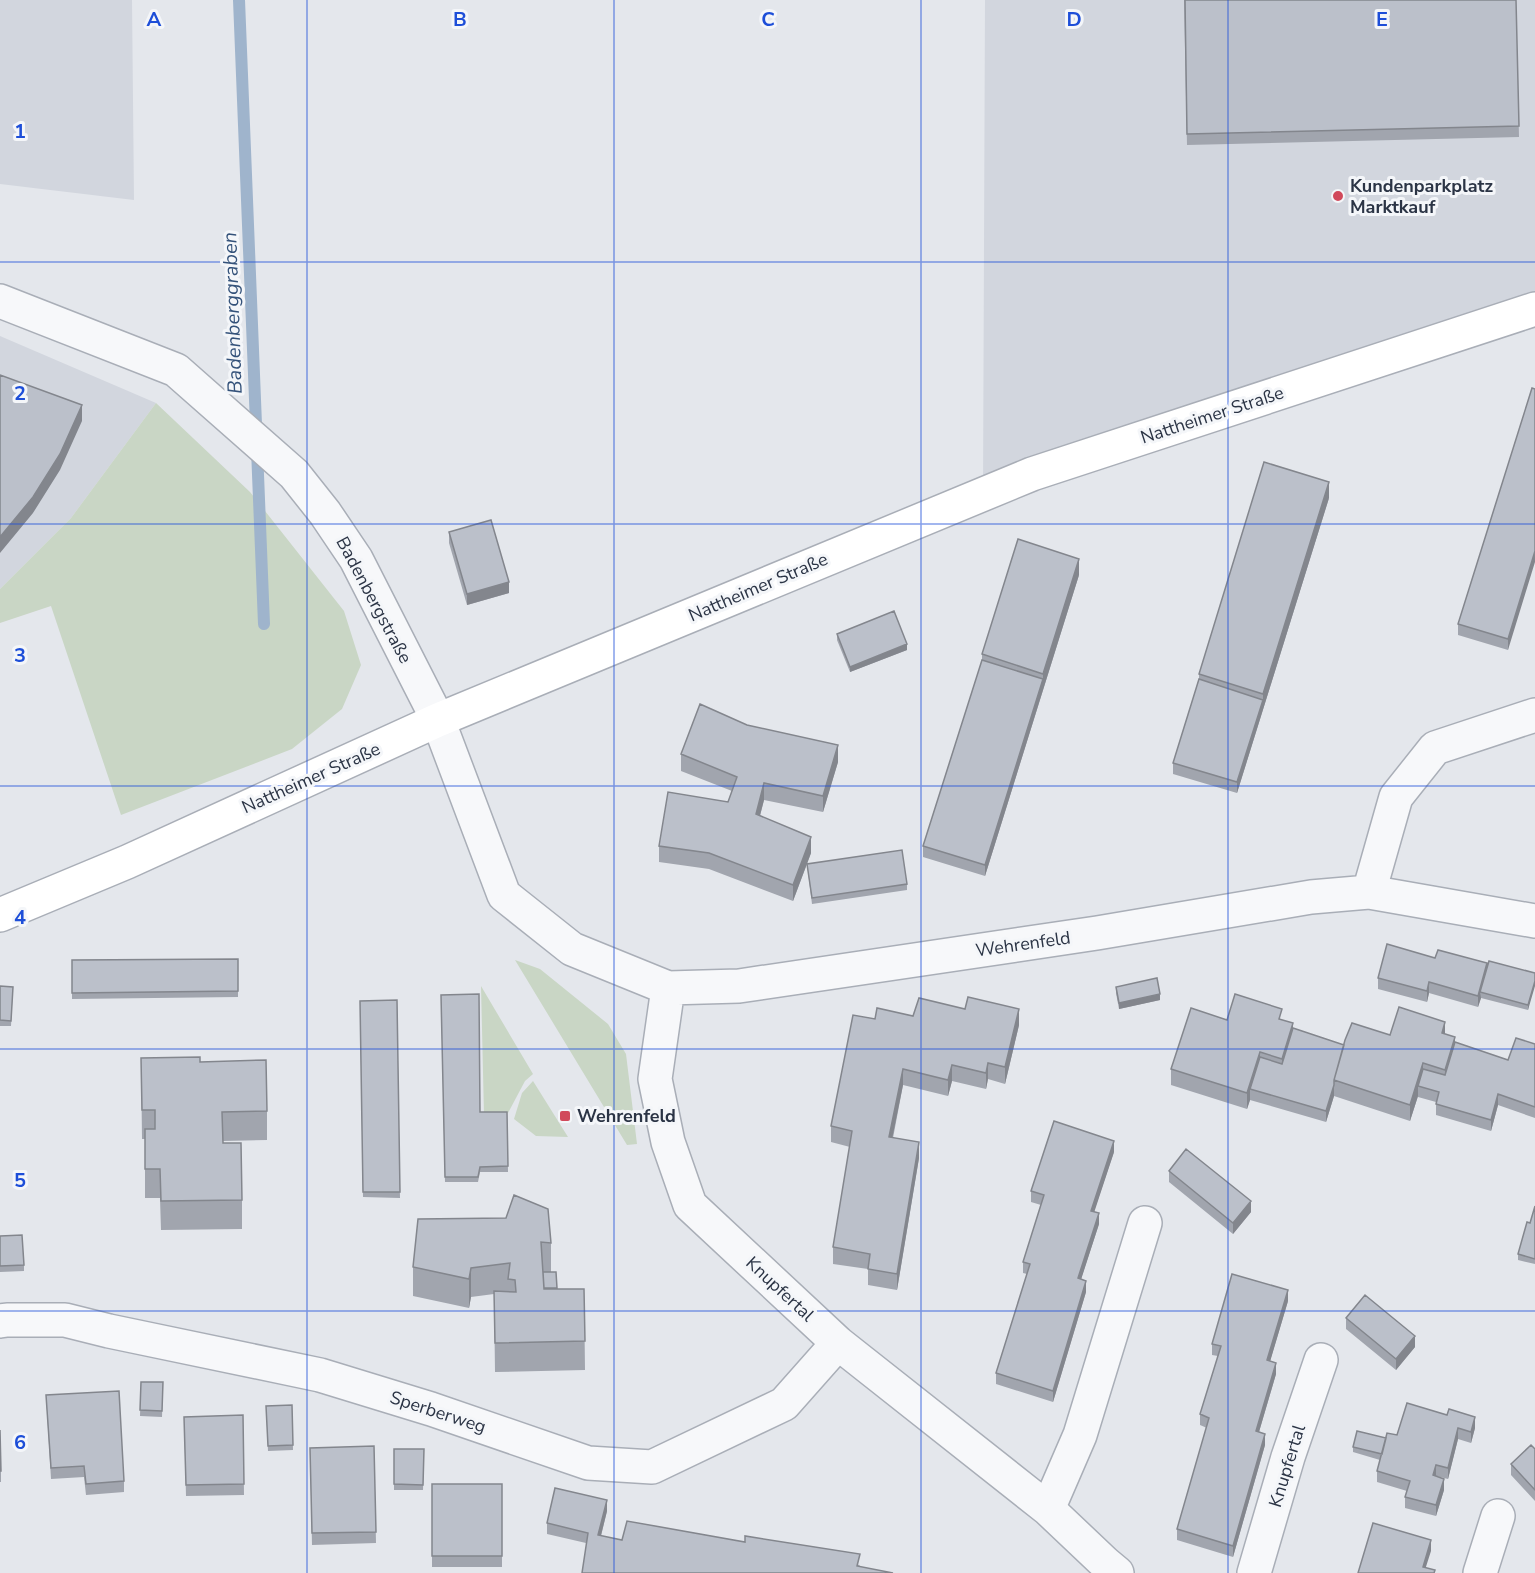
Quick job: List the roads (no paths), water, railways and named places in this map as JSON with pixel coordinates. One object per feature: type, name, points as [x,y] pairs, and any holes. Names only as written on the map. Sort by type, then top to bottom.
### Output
[{"type":"street","name":"Badenbergstraße","points":[[0,301],[176,370],[294,474],[325,513],[356,559],[438,720]]},
{"type":"street","name":"Nattheimer Straße","points":[[0,915],[127,862],[438,720],[1032,474],[1535,309]]},
{"type":"street","points":[[1370,892],[1396,797],[1435,748],[1535,715]]},
{"type":"street","name":"Wehrenfeld","points":[[438,720],[504,895],[572,949],[668,988],[739,986],[1085,935],[1311,897],[1370,892],[1535,921]]},
{"type":"street","name":"Knupfertal","points":[[668,988],[655,1079],[668,1142],[690,1205],[838,1342],[1048,1509],[1107,1570]]},
{"type":"street","points":[[1048,1509],[1080,1435],[1145,1223]]},
{"type":"street","name":"Sperberweg","points":[[0,1321],[65,1320],[320,1375],[431,1409],[588,1463],[652,1467],[784,1404],[838,1342]]},
{"type":"street","name":"Knupfertal","points":[[1254,1573],[1288,1457],[1321,1360]]},
{"type":"street","points":[[1480,1573],[1498,1516]]},
{"type":"waterway","name":"Badenberggraben","points":[[239,0],[264,624]]},
{"type":"place","name":"Kundenparkplatz Marktkauf","points":[[1338,196]]},
{"type":"place","name":"Wehrenfeld","points":[[565,1116]]}]
